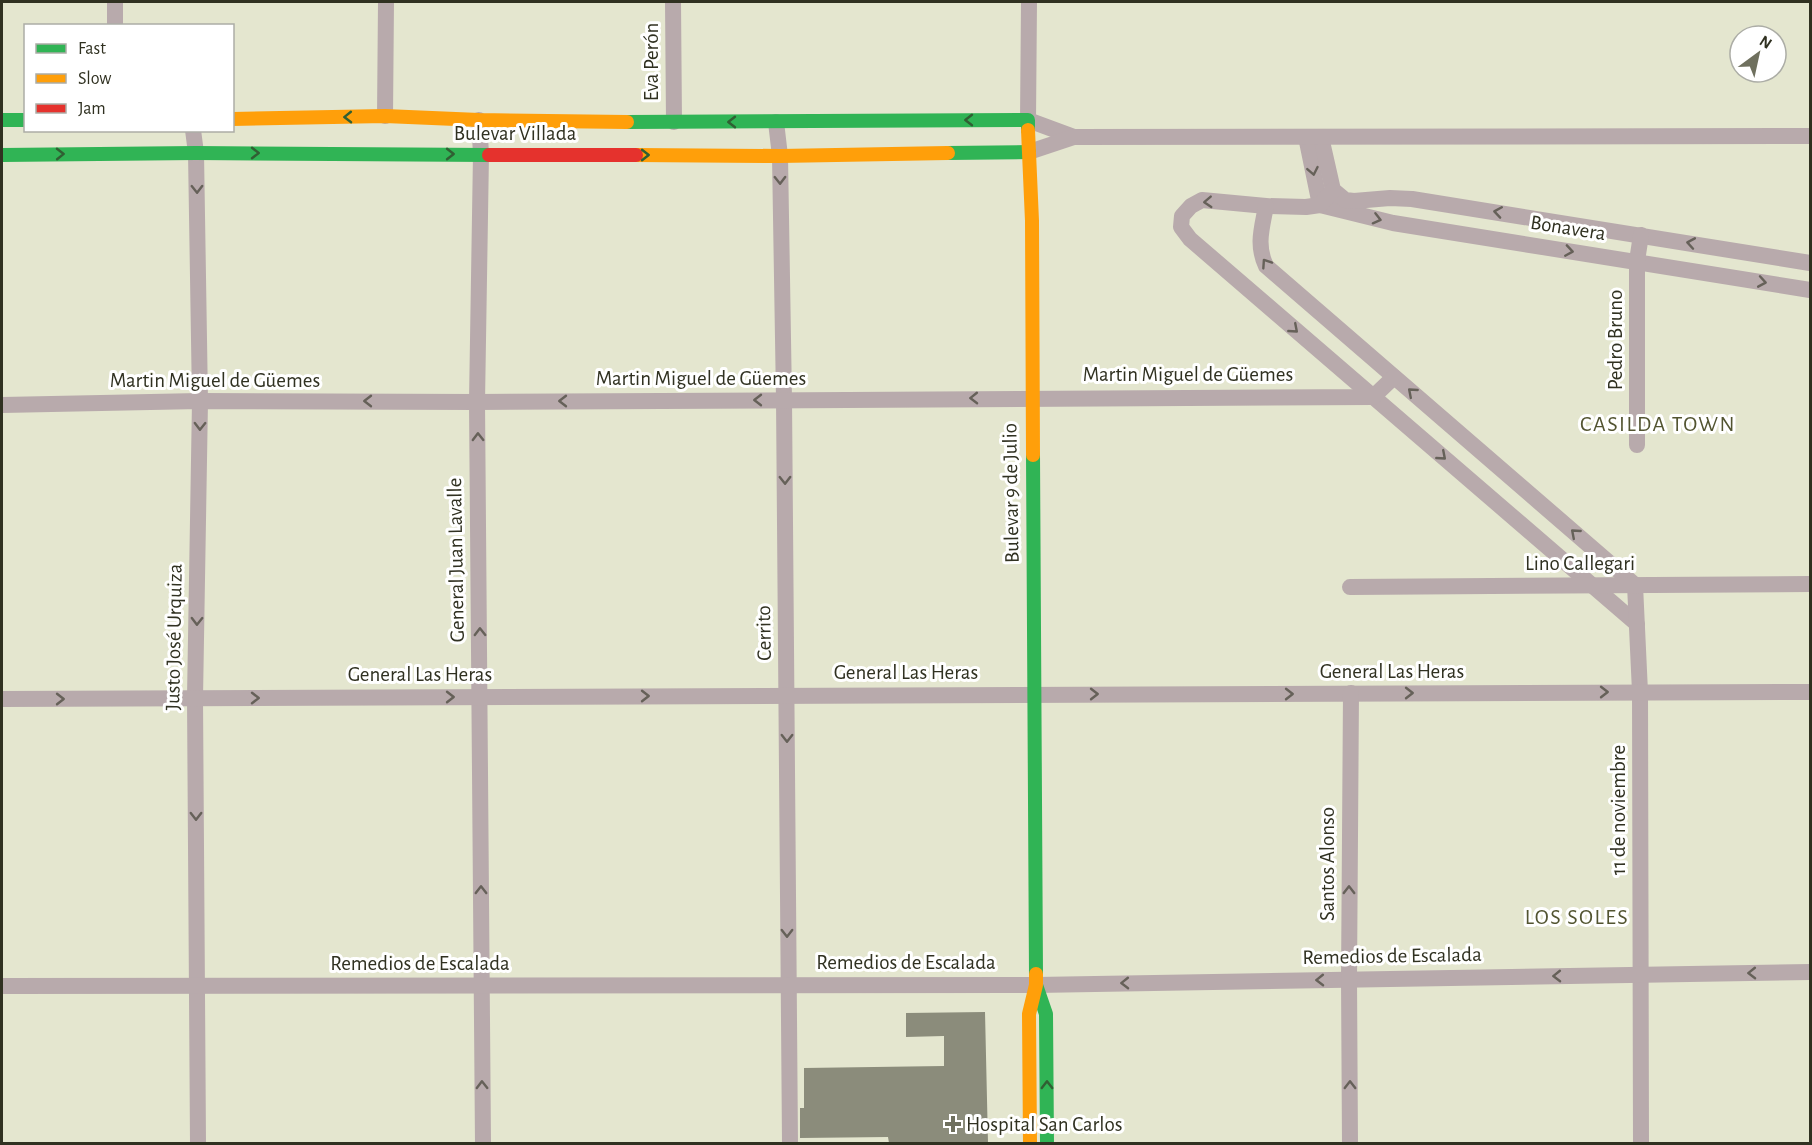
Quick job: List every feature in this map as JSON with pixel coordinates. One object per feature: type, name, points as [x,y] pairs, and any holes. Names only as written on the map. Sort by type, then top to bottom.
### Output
[{"type":"main road","name":"Bulevar Villada","points":[[234,119],[385,116],[479,120],[674,122],[1028,120]]},
{"type":"main road","points":[[2,120],[24,120]]},
{"type":"main road","name":"Bulevar 9 de Julio","points":[[1028,120],[1032,221],[1036,694],[1036,985],[1029,1014],[1030,1143]]},
{"type":"main road","name":"Bulevar Villada","points":[[2,155],[196,153],[780,156],[1029,152]]},
{"type":"main road","name":"Bulevar 9 de Julio","points":[[1036,985],[1046,1014],[1047,1143]]},
{"type":"street","points":[[115,2],[115,24]]},
{"type":"street","points":[[385,116],[386,2]]},
{"type":"street","name":"Eva Perón","points":[[673,2],[674,122]]},
{"type":"street","name":"Bulevar 9 de Julio","points":[[1028,120],[1029,2]]},
{"type":"street","name":"General Juan Lavalle","points":[[479,120],[481,154],[477,402],[483,1143]]},
{"type":"street","points":[[1028,120],[1074,137]]},
{"type":"street","name":"Cerrito","points":[[776,122],[780,156],[784,399],[790,1143]]},
{"type":"street","name":"Justo José Urquiza","points":[[193,132],[196,153],[200,401],[195,698],[198,1143]]},
{"type":"street","points":[[1029,152],[1074,137],[1810,136]]},
{"type":"street","points":[[1314,137],[1333,190],[1345,200],[1412,199],[1641,234],[1810,263]]},
{"type":"street","points":[[1314,137],[1320,205]]},
{"type":"street","points":[[1320,205],[1333,190]]},
{"type":"street","name":"Bonavera","points":[[1372,397],[1190,239],[1181,227],[1182,216],[1191,206],[1202,200],[1266,206],[1320,205],[1394,223],[1810,290]]},
{"type":"street","points":[[1266,206],[1259,242],[1260,254],[1266,266],[1635,585]]},
{"type":"street","name":"Pedro Bruno","points":[[1637,445],[1637,261],[1641,234]]},
{"type":"street","points":[[1394,377],[1372,397],[1637,624]]},
{"type":"street","name":"Martin Miguel de Güemes","points":[[2,405],[200,401],[477,402],[1033,397],[1372,397]]},
{"type":"street","name":"Lino Callegari","points":[[1350,587],[1810,584]]},
{"type":"street","name":"11 de noviembre","points":[[1635,585],[1640,692],[1641,1143]]},
{"type":"street","name":"General Las Heras","points":[[2,699],[1810,692]]},
{"type":"street","name":"Santos Alonso","points":[[1350,1143],[1351,693]]},
{"type":"street","name":"Remedios de Escalada","points":[[2,986],[1036,985],[1810,972]]},
{"type":"building","points":[[985,1012],[988,1143],[889,1143],[888,1137],[800,1138],[800,1108],[804,1108],[804,1068],[944,1066],[944,1036],[906,1037],[906,1013]]},
{"type":"traffic: fast","points":[[2,120],[24,120]]},
{"type":"traffic: fast","points":[[627,122],[1028,120],[1028,130]]},
{"type":"traffic: fast","points":[[948,153],[1029,152]]},
{"type":"traffic: fast","points":[[2,155],[196,153],[489,155]]},
{"type":"traffic: fast","points":[[1033,455],[1036,974]]},
{"type":"traffic: fast","points":[[1036,985],[1046,1014],[1047,1144]]},
{"type":"traffic: slow","points":[[234,119],[385,116],[627,122]]},
{"type":"traffic: slow","points":[[1028,130],[1032,221],[1033,455]]},
{"type":"traffic: slow","points":[[636,155],[780,156],[948,153]]},
{"type":"traffic: slow","points":[[1030,1144],[1029,1014],[1036,985],[1036,974]]},
{"type":"traffic: jam","points":[[489,155],[636,155]]},
{"type":"place","name":"Hospital San Carlos","points":[[953,1124]]},
{"type":"district","name":"CASILDA TOWN","points":[[1658,424]]},
{"type":"district","name":"LOS SOLES","points":[[1577,917]]}]
